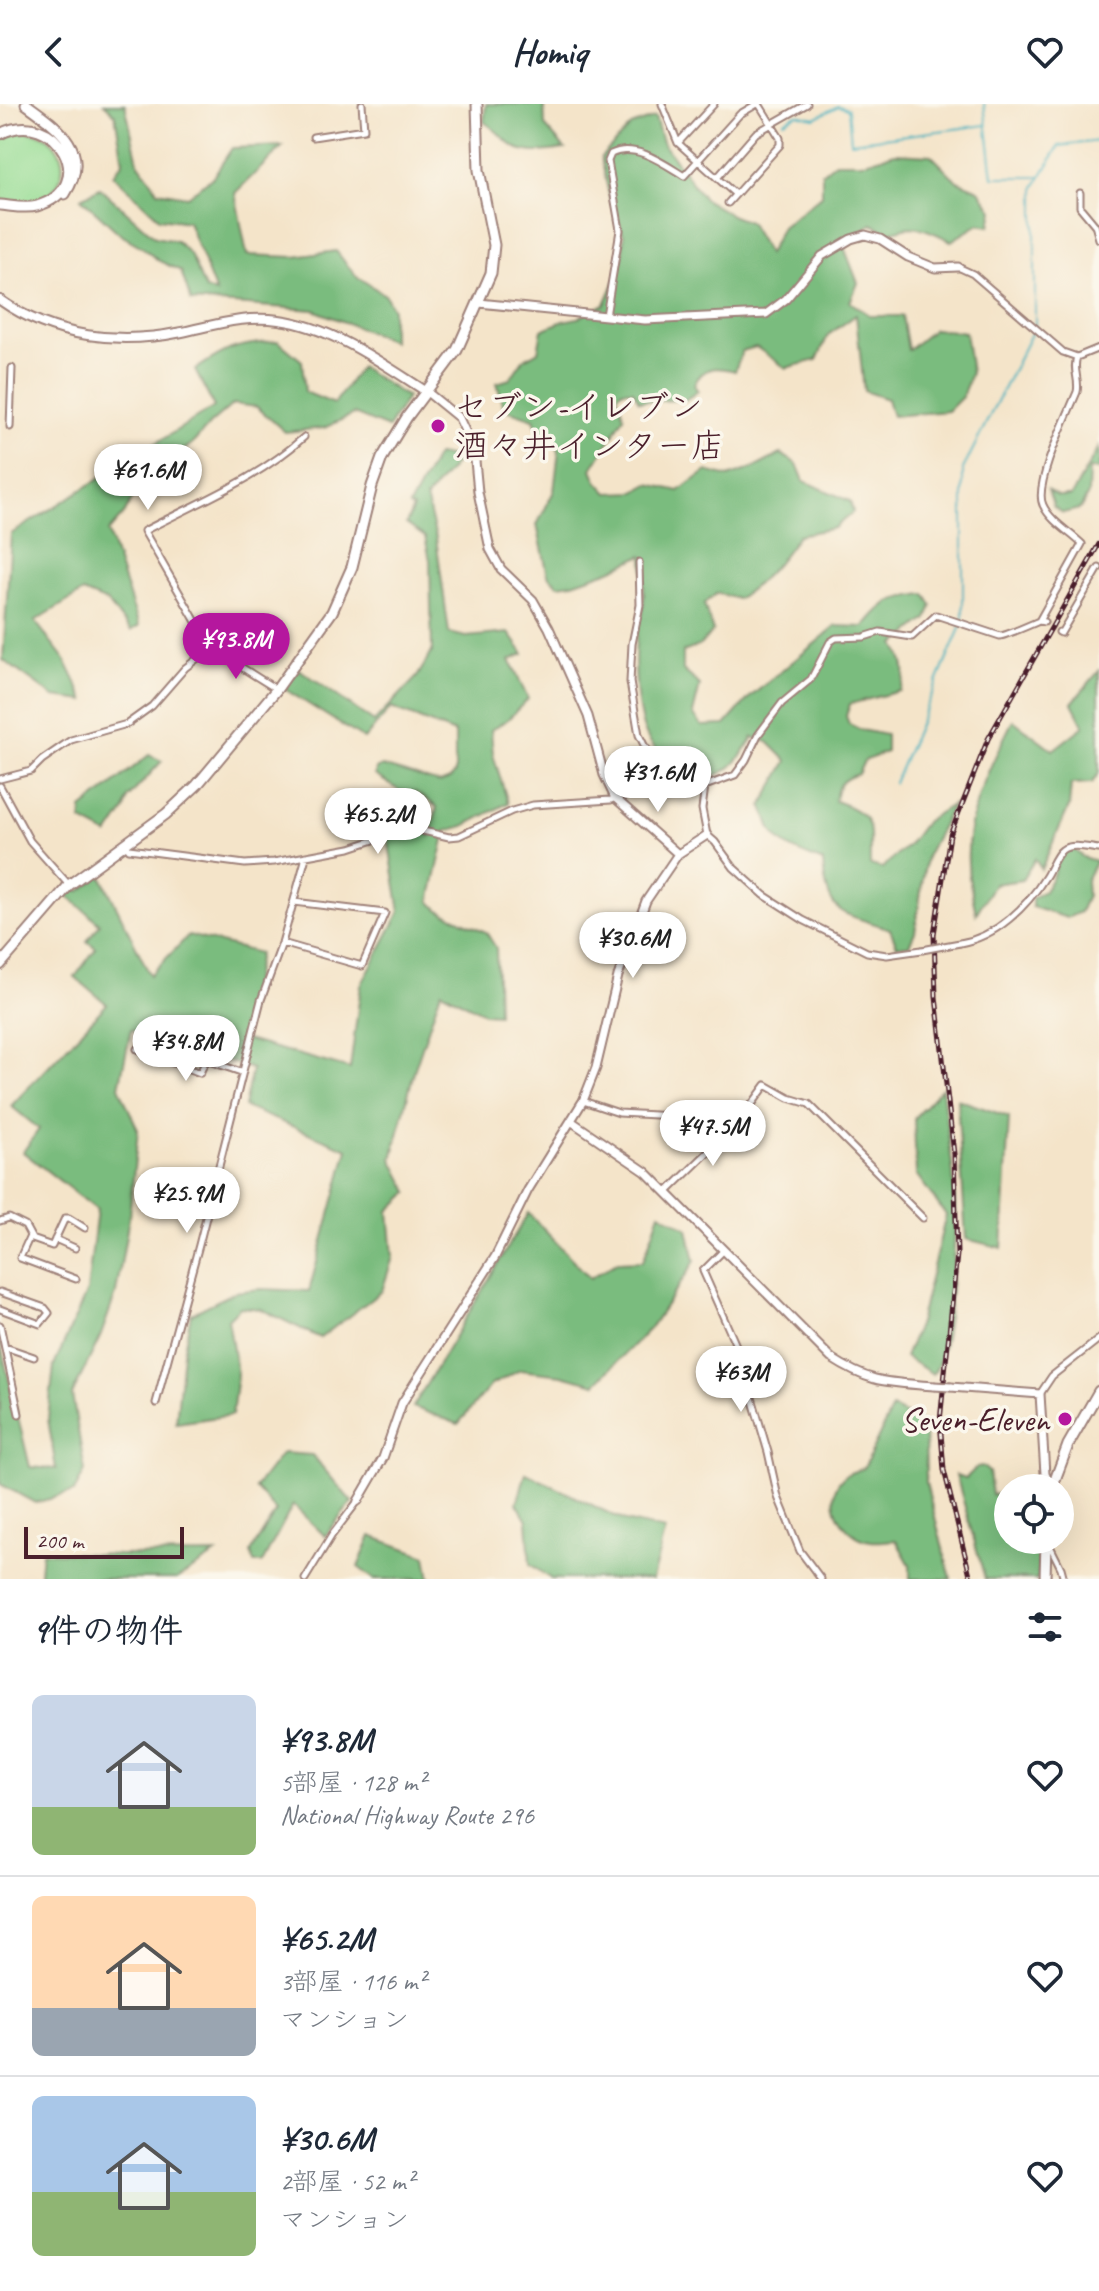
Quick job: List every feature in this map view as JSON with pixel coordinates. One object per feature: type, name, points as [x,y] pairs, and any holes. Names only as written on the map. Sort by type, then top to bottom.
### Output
[{"type":"highway","points":[[0,207],[28,213],[49,208],[65,195],[74,177],[74,157],[67,138],[53,123],[26,104]]},
{"type":"highway","points":[[0,965],[69,885],[166,814],[197,785],[277,689],[324,626],[338,601],[352,567],[382,458],[407,417],[457,350],[491,273],[494,245],[479,170],[477,104]]},
{"type":"highway","points":[[0,134],[16,126],[40,125],[53,132],[62,142],[69,161],[64,185],[50,200],[31,207],[0,207]]},
{"type":"highway","points":[[1057,1474],[1068,1445],[1099,1391]]},
{"type":"highway","points":[[1045,1579],[1046,1554]]},
{"type":"main road","points":[[1,300],[28,316],[59,328],[85,336],[113,339],[156,336],[246,319],[296,323],[325,332],[372,356],[427,392]]},
{"type":"street","points":[[313,137],[364,129],[362,104]]},
{"type":"street","points":[[662,104],[678,143],[735,194]]},
{"type":"street","points":[[678,143],[714,104]]},
{"type":"street","points":[[606,316],[620,230],[608,161],[611,154],[619,150],[637,151],[684,176],[740,114],[758,104],[780,138],[780,145],[728,203]]},
{"type":"street","points":[[717,178],[756,133],[807,104]]},
{"type":"street","points":[[1080,193],[1080,207],[1095,225],[1099,239]]},
{"type":"street","points":[[479,303],[645,320],[766,314],[786,299],[822,256],[851,239],[865,235],[880,239],[908,257],[935,268],[958,267],[973,274],[1056,347],[1077,357]]},
{"type":"street","points":[[639,562],[640,605],[632,644],[630,682],[639,735],[645,747],[667,772],[705,786],[726,779],[740,769],[758,735],[782,703],[811,679],[830,642],[836,638],[864,637],[880,632],[912,637],[936,615],[1000,636],[1041,622],[1082,544],[1051,517],[1040,497],[1043,479],[1079,386],[1074,362],[1077,357],[1099,348]]},
{"type":"street","points":[[10,427],[12,368]]},
{"type":"street","points":[[427,392],[459,418],[474,450],[478,492],[490,549],[501,569],[533,600],[549,628],[588,716],[604,775],[615,798],[678,854]]},
{"type":"street","points":[[277,689],[211,648],[144,531],[215,493],[233,487],[287,452],[304,437]]},
{"type":"street","points":[[1059,632],[1099,568]]},
{"type":"street","points":[[0,779],[31,771],[71,740],[127,724],[152,706],[185,668],[211,648]]},
{"type":"street","points":[[0,786],[30,841],[69,885]]},
{"type":"street","points":[[705,786],[702,809],[707,835],[734,868],[764,895],[803,920],[867,952],[887,955],[986,936],[1018,911],[1044,879],[1061,850],[1070,847],[1099,849]]},
{"type":"street","points":[[125,844],[129,849],[245,864],[306,857],[374,842],[410,828],[449,837],[459,836],[512,811],[533,805],[615,798]]},
{"type":"street","points":[[305,1579],[358,1501],[383,1458],[402,1403],[495,1257],[528,1190],[583,1101],[596,1068],[618,976],[640,915],[654,887],[678,854],[707,835]]},
{"type":"street","points":[[156,1403],[241,1072],[306,857]]},
{"type":"street","points":[[282,943],[362,966],[385,913],[294,902]]},
{"type":"street","points":[[137,1049],[200,1073],[206,1060],[241,1072]]},
{"type":"street","points":[[667,1192],[739,1122],[766,1085],[789,1098],[809,1104],[923,1218]]},
{"type":"street","points":[[583,1101],[619,1113],[739,1122]]},
{"type":"street","points":[[571,1121],[646,1172],[808,1338],[854,1374],[876,1382],[1040,1394]]},
{"type":"street","points":[[0,1221],[9,1218],[25,1226],[32,1239],[48,1246],[52,1246],[65,1218],[85,1228]]},
{"type":"street","points":[[30,1235],[20,1258],[76,1279]]},
{"type":"street","points":[[55,1239],[75,1248]]},
{"type":"street","points":[[723,1251],[703,1271],[738,1350],[786,1520],[800,1551],[821,1579]]},
{"type":"street","points":[[0,1292],[45,1308],[49,1313],[40,1324],[0,1309]]},
{"type":"street","points":[[0,1325],[19,1414]]},
{"type":"street","points":[[1045,1474],[1040,1394],[1052,1376],[1099,1339]]},
{"type":"street","points":[[4,1346],[34,1357]]},
{"type":"street","points":[[1054,1554],[1064,1579]]},
{"type":"green space","points":[[104,104],[125,104],[138,162],[158,191],[187,196],[213,177],[232,148],[283,146],[235,193],[247,255],[295,257],[336,251],[356,276],[385,295],[392,307],[392,341],[314,310],[191,301],[181,271],[159,261],[121,235],[81,198],[100,188],[155,237],[176,241],[190,254],[205,289],[216,293],[188,222],[159,218],[113,175],[123,162],[115,114]]},
{"type":"green space","points":[[486,104],[544,104],[545,126],[565,149],[536,152],[515,147],[484,122]]},
{"type":"green space","points":[[655,117],[662,142],[704,199],[749,222],[768,254],[782,227],[822,195],[822,173],[836,162],[865,162],[895,153],[931,155],[957,181],[979,190],[993,210],[990,226],[979,224],[951,241],[921,228],[899,229],[890,233],[872,224],[842,242],[858,283],[850,302],[871,316],[902,316],[908,350],[934,329],[965,332],[971,373],[962,397],[948,411],[892,416],[887,399],[864,391],[856,315],[828,335],[817,360],[786,368],[756,347],[742,351],[735,371],[716,368],[701,374],[694,385],[698,391],[685,400],[639,401],[633,390],[623,390],[617,395],[624,417],[592,469],[597,481],[608,493],[635,492],[649,484],[679,491],[707,471],[728,477],[781,454],[797,464],[804,481],[850,501],[853,512],[834,528],[798,535],[771,570],[737,599],[717,593],[704,604],[713,631],[699,646],[683,652],[683,670],[700,685],[693,714],[702,726],[725,725],[749,698],[836,626],[864,627],[890,602],[925,594],[932,605],[927,619],[895,644],[904,667],[900,691],[850,704],[846,716],[849,724],[861,730],[886,735],[886,752],[864,761],[858,774],[841,783],[835,801],[865,817],[870,831],[870,865],[882,868],[908,845],[926,821],[953,804],[926,857],[915,932],[909,945],[897,946],[890,929],[840,910],[828,894],[823,862],[788,847],[772,831],[762,806],[787,761],[768,742],[753,737],[731,767],[716,775],[690,770],[672,761],[651,743],[638,706],[635,674],[637,634],[644,604],[643,555],[573,583],[558,585],[548,575],[537,525],[554,491],[559,450],[539,433],[534,419],[504,409],[497,383],[510,379],[523,360],[538,351],[542,330],[578,318],[605,304],[621,268],[624,236],[610,200],[601,157],[631,126]]},
{"type":"green space","points":[[17,131],[45,136],[61,155],[62,174],[58,184],[44,198],[29,203],[1,200],[0,141]]},
{"type":"green space","points":[[278,341],[302,361],[305,392],[334,404],[360,367],[407,397],[388,428],[354,414],[324,428],[285,432],[257,407],[233,404],[194,442],[141,484],[124,514],[108,532],[139,626],[131,631],[107,602],[83,592],[35,621],[65,660],[85,701],[54,697],[3,660],[11,534],[214,407],[195,370],[234,348]]},
{"type":"green space","points":[[1099,447],[1099,470],[1089,469],[1088,494],[1080,509],[1063,513],[1054,507],[1048,490],[1058,496],[1071,496]]},
{"type":"green space","points":[[437,455],[461,457],[426,498],[436,538],[449,633],[466,637],[509,633],[524,654],[510,660],[528,699],[508,719],[491,730],[493,754],[508,803],[464,826],[446,831],[430,901],[439,910],[486,932],[496,948],[498,1014],[484,1013],[441,991],[414,1071],[392,1159],[409,1192],[389,1211],[393,1257],[382,1291],[320,1338],[261,1309],[240,1307],[228,1319],[237,1374],[232,1415],[176,1423],[183,1353],[191,1314],[235,1292],[260,1289],[309,1291],[348,1149],[244,1107],[252,1069],[131,1030],[119,1087],[138,1130],[129,1218],[116,1293],[101,1335],[72,1395],[85,1471],[74,1492],[35,1503],[0,1484],[0,1342],[30,1467],[56,1469],[48,1419],[54,1366],[87,1291],[97,1210],[23,1152],[39,1129],[11,1106],[107,1004],[75,977],[96,948],[87,941],[100,924],[68,896],[101,875],[150,975],[189,935],[259,953],[243,1039],[350,1069],[361,985],[400,912],[388,838],[398,823],[410,813],[430,836],[437,807],[415,792],[400,791],[375,775],[376,769],[382,766],[440,783],[450,779],[455,773],[455,733],[391,708],[364,739],[283,688],[299,669],[374,722],[417,677],[432,652],[430,560],[425,537],[406,524],[413,508],[409,506]]},
{"type":"green space","points":[[1099,671],[1099,773],[1092,783],[1071,784],[1069,807],[1041,869],[1035,859],[1022,880],[994,884],[976,914],[968,870],[971,825],[981,789],[1013,720],[1053,750],[1084,726],[1072,703]]},
{"type":"green space","points":[[149,755],[162,761],[128,798],[125,810],[108,835],[82,821],[82,809]]},
{"type":"green space","points":[[1073,849],[1083,857],[1096,861],[1086,880],[1087,896],[1080,912],[1067,918],[1032,907],[1032,898],[1044,891],[1052,878],[1060,853]]},
{"type":"green space","points":[[942,1088],[954,1184],[954,1236],[948,1318],[939,1362],[933,1374],[905,1357],[919,1323],[946,1215],[916,1174],[914,1118]]},
{"type":"green space","points":[[957,1099],[1009,1117],[1002,1248],[966,1239]]},
{"type":"green space","points":[[528,1213],[590,1278],[617,1262],[643,1261],[660,1213],[688,1229],[695,1261],[652,1326],[595,1384],[562,1375],[520,1370],[491,1385],[458,1424],[413,1407]]},
{"type":"green space","points":[[892,1408],[925,1424],[926,1483],[951,1579],[910,1579],[910,1565],[896,1540],[861,1538],[851,1532],[838,1514],[835,1493],[838,1483],[846,1475],[864,1468]]},
{"type":"green space","points":[[282,1453],[312,1455],[352,1502],[325,1536],[293,1505],[262,1563],[254,1563],[251,1552],[276,1511],[255,1488]]},
{"type":"green space","points":[[982,1466],[989,1472],[994,1495],[994,1554],[1039,1554],[1038,1579],[985,1579],[956,1475],[966,1478]]},
{"type":"green space","points":[[526,1473],[625,1521],[665,1530],[652,1579],[551,1579],[530,1564],[527,1520],[517,1503]]},
{"type":"green space","points":[[371,1536],[426,1556],[430,1579],[374,1579],[358,1567]]},
{"type":"green space","points":[[42,1552],[216,1554],[177,1579],[44,1579],[40,1573]]},
{"type":"waterway","points":[[984,104],[993,177],[1041,177]]},
{"type":"waterway","points":[[784,121],[797,114],[815,118],[838,106],[848,109],[851,142],[986,125]]},
{"type":"waterway","points":[[963,620],[963,469],[1033,330],[1035,187],[1059,146],[1099,141]]},
{"type":"waterway","points":[[894,783],[961,626]]},
{"type":"tunnel","points":[[1044,622],[1059,632]]},
{"type":"railway","points":[[971,1579],[944,1470],[940,1421],[957,1254],[954,1154],[936,997],[934,934],[950,835],[988,739],[1099,544]]},
{"type":"place","name":"セブン-イレブン 酒々井インター店","points":[[438,426]]},
{"type":"place","name":"Seven-Eleven","points":[[1065,1419]]}]
